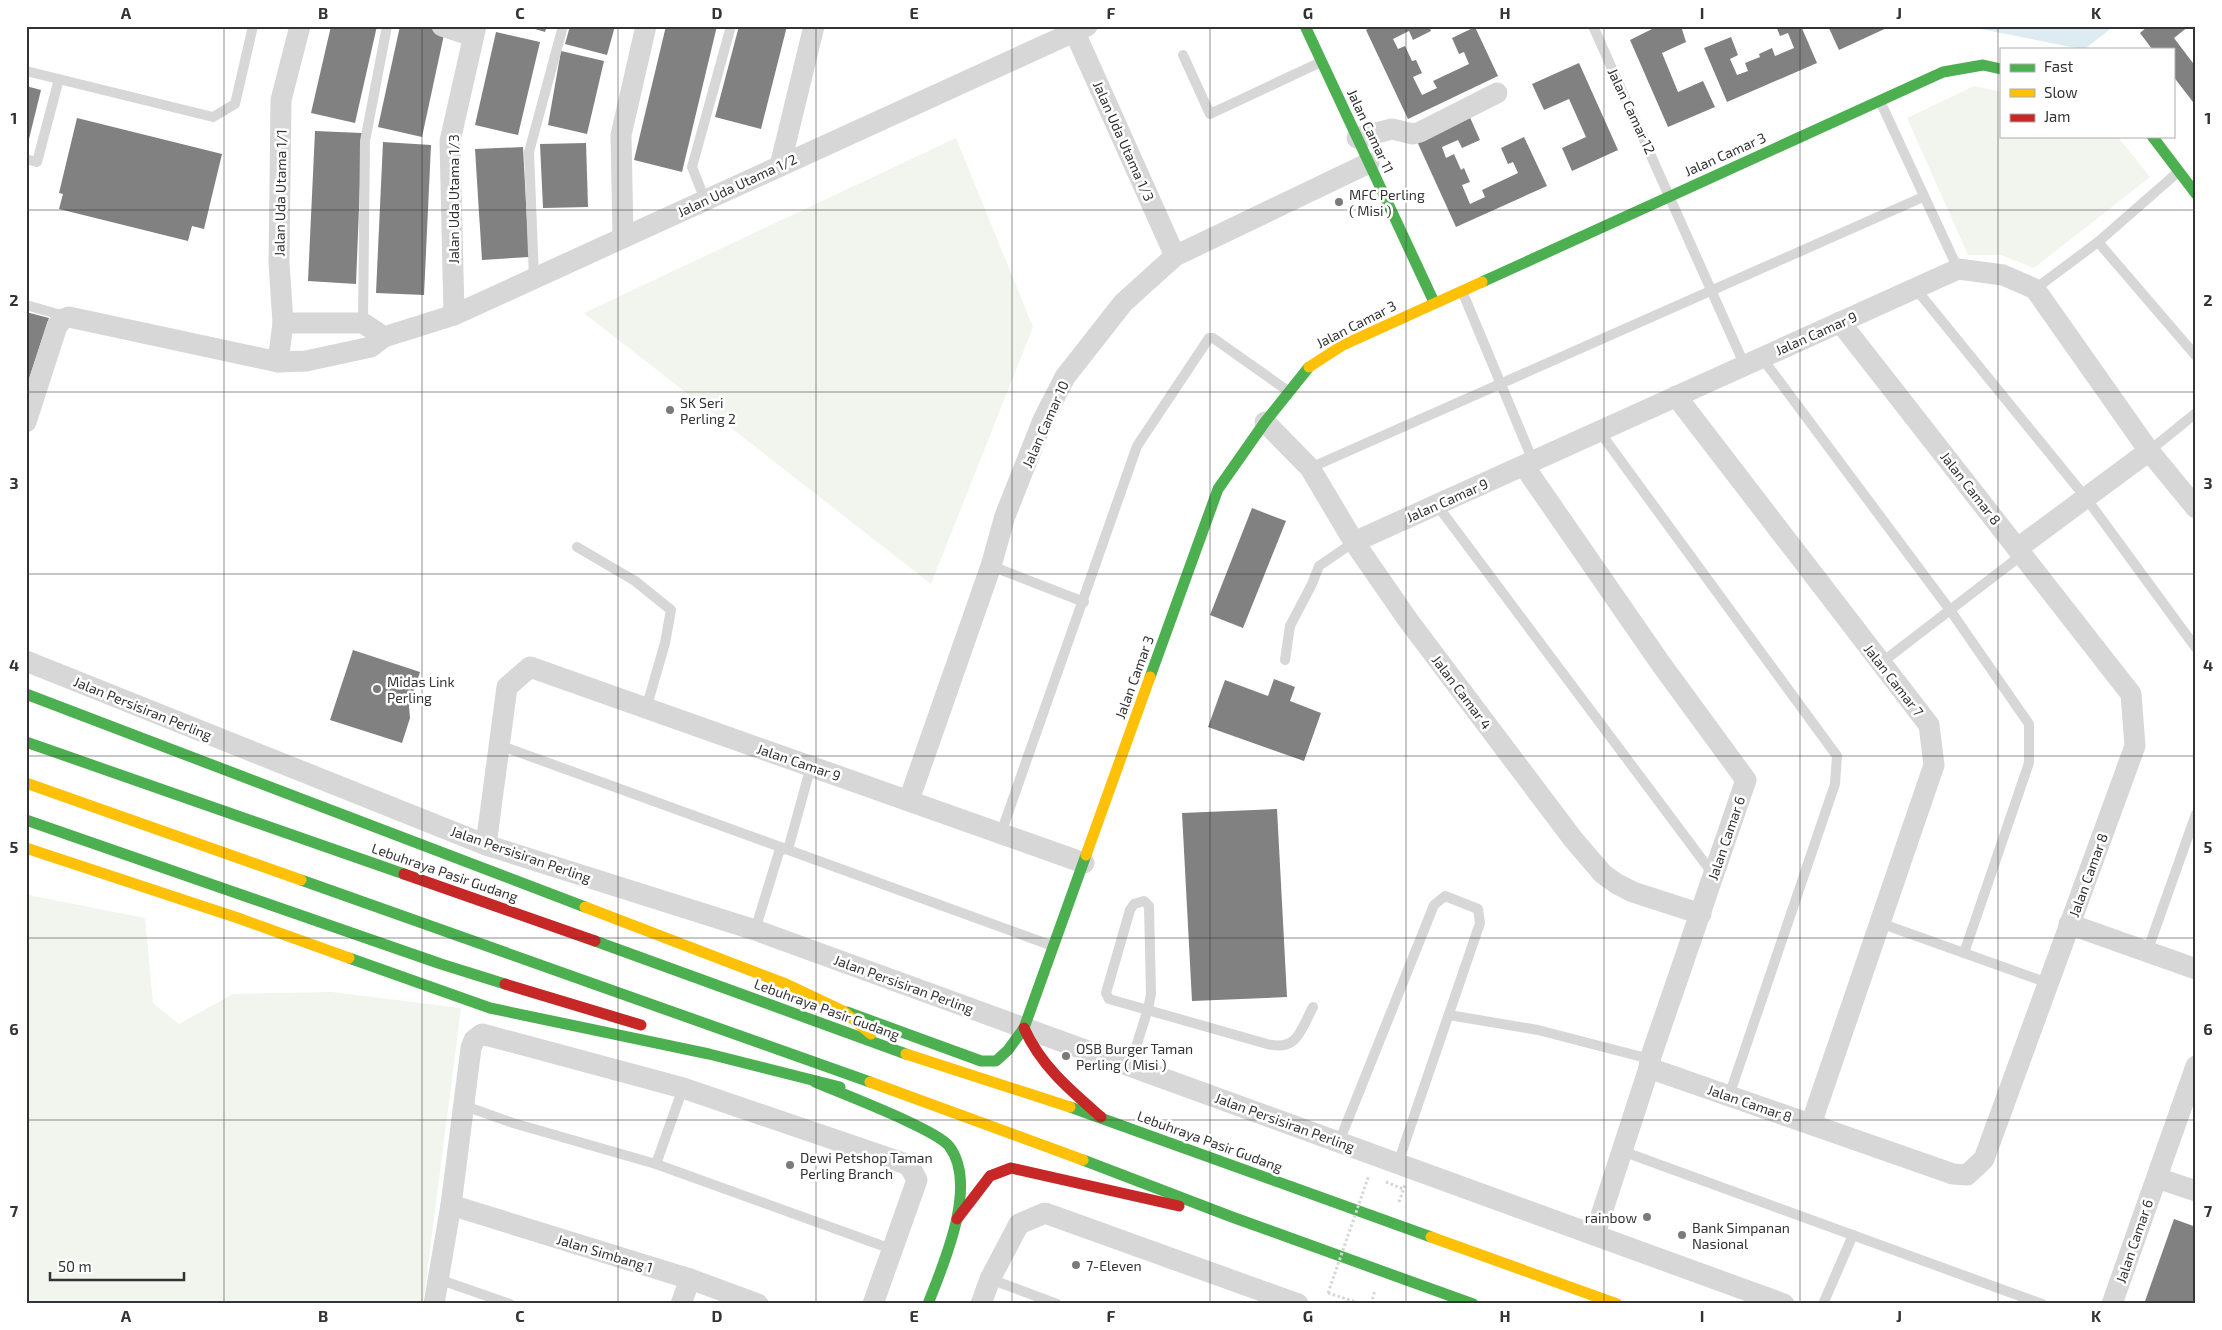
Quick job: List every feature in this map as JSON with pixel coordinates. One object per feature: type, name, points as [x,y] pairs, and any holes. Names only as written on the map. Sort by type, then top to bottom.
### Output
[{"type":"main road","name":"Jalan Camar 11","points":[[1305,26],[1434,302]]},
{"type":"main road","name":"Jalan Camar 3","points":[[843,1011],[981,1061],[996,1060],[1008,1050],[1024,1028],[1218,489],[1265,422],[1309,367],[1324,355],[1434,302],[1942,72],[1983,64],[2000,68]]},
{"type":"main road","points":[[2154,138],[2196,194]]},
{"type":"main road","points":[[26,694],[663,935],[786,984],[843,1011],[890,1049]]},
{"type":"main road","name":"Lebuhraya Pasir Gudang","points":[[26,742],[564,930],[890,1049],[1101,1117],[1617,1304]]},
{"type":"main road","points":[[26,783],[554,968],[992,1125],[1232,1217],[1473,1304]]},
{"type":"main road","points":[[26,820],[441,964],[653,1029],[709,1054]]},
{"type":"main road","points":[[26,848],[238,918],[490,1008],[709,1054],[992,1125]]},
{"type":"main road","points":[[1024,1028],[1032,1049],[1046,1068],[1101,1117]]},
{"type":"main road","points":[[809,1079],[926,1132],[949,1145],[958,1167],[960,1187],[957,1219],[928,1304]]},
{"type":"main road","points":[[957,1219],[990,1176],[1011,1168],[1232,1217]]},
{"type":"street","name":"Jalan Uda Utama 1/1","points":[[278,362],[283,323],[279,263],[282,100],[300,26]]},
{"type":"street","points":[[442,26],[474,31]]},
{"type":"street","points":[[623,237],[621,135],[646,26]]},
{"type":"street","points":[[780,166],[814,26]]},
{"type":"street","name":"Jalan Uda Utama 1/3","points":[[1078,28],[1175,256]]},
{"type":"street","name":"Jalan Uda Utama 1/2","points":[[278,362],[306,361],[371,347],[384,337],[454,315],[1078,28]]},
{"type":"street","name":"Jalan Uda Utama 1/3","points":[[454,315],[450,141],[474,31]]},
{"type":"street","points":[[1357,138],[1392,128],[1413,134],[1420,132],[1497,93]]},
{"type":"street","name":"Jalan Camar 10","points":[[910,800],[991,566],[1005,516],[1043,420],[1065,377],[1123,303],[1175,256],[1369,163]]},
{"type":"street","points":[[1958,269],[2003,275],[2035,289],[2149,451],[2196,508]]},
{"type":"street","name":"Jalan Camar 9","points":[[1354,542],[1958,269]]},
{"type":"street","points":[[26,422],[57,326],[63,319],[69,317],[278,362]]},
{"type":"street","name":"Jalan Camar 8","points":[[1650,1064],[1729,1096],[1953,1174],[1967,1175],[1984,1159],[2135,746],[2131,694],[1840,322]]},
{"type":"street","points":[[283,323],[364,323],[384,337]]},
{"type":"street","name":"Jalan Camar 7","points":[[1676,396],[1929,725],[1934,765],[1810,1124]]},
{"type":"street","name":"Jalan Camar 4","points":[[1265,422],[1310,468],[1354,542],[1408,620],[1568,832],[1603,874],[1633,892],[1700,914]]},
{"type":"street","points":[[2020,551],[2149,451]]},
{"type":"street","name":"Jalan Camar 6","points":[[1528,464],[1661,664],[1746,780],[1594,1234]]},
{"type":"street","name":"Jalan Persisiran Perling","points":[[26,661],[486,845],[755,930],[1784,1304]]},
{"type":"street","name":"Jalan Camar 9","points":[[499,745],[508,687],[516,678],[530,668],[910,800],[1084,863]]},
{"type":"street","points":[[486,845],[499,745]]},
{"type":"street","points":[[2069,924],[2196,969]]},
{"type":"street","points":[[434,1304],[451,1205],[471,1048],[474,1040],[482,1034],[683,1088],[909,1166],[917,1180],[894,1250],[873,1304]]},
{"type":"street","points":[[2196,1066],[2157,1178],[2196,1191]]},
{"type":"street","name":"Jalan Camar 6","points":[[2112,1304],[2157,1178]]},
{"type":"street","name":"Jalan Simbang 1","points":[[451,1205],[690,1279],[758,1304]]},
{"type":"street","points":[[981,1304],[990,1279],[1019,1224],[1046,1214],[1289,1302]]},
{"type":"street","points":[[681,1304],[690,1279]]},
{"type":"lane","points":[[26,71],[213,117],[235,104],[253,26]]},
{"type":"lane","points":[[364,323],[365,142],[387,26]]},
{"type":"lane","points":[[534,278],[529,152],[563,26]]},
{"type":"lane","points":[[705,200],[692,167],[731,26]]},
{"type":"lane","name":"Jalan Camar 12","points":[[1593,26],[1712,290],[1753,362],[1950,610],[2029,724],[2029,763],[1964,953]]},
{"type":"lane","points":[[1183,55],[1210,114],[1322,62]]},
{"type":"lane","points":[[26,159],[37,162],[60,79]]},
{"type":"lane","points":[[1879,101],[1958,269]]},
{"type":"lane","points":[[2035,289],[2098,242],[2179,172]]},
{"type":"lane","points":[[1310,468],[1923,197]]},
{"type":"lane","points":[[2098,242],[2196,356]]},
{"type":"lane","points":[[1915,288],[2086,498],[2196,648]]},
{"type":"lane","points":[[1461,290],[1500,383],[1528,464]]},
{"type":"lane","points":[[26,304],[69,317]]},
{"type":"lane","points":[[1001,833],[1084,602],[1137,446],[1209,338],[1213,338],[1289,392]]},
{"type":"lane","points":[[2149,451],[2196,414]]},
{"type":"lane","points":[[1599,431],[1837,756],[1835,784],[1729,1096]]},
{"type":"lane","points":[[1437,505],[1713,874]]},
{"type":"lane","points":[[1285,660],[1290,626],[1312,584],[1319,566],[1354,542]]},
{"type":"lane","points":[[577,547],[635,581],[671,610],[666,643],[646,709]]},
{"type":"lane","points":[[1881,663],[1950,610],[2020,551]]},
{"type":"lane","points":[[991,566],[1084,602]]},
{"type":"lane","points":[[499,745],[1054,946]]},
{"type":"lane","points":[[755,930],[779,852],[789,846],[811,766]]},
{"type":"lane","points":[[2147,952],[2196,814]]},
{"type":"lane","points":[[1340,1142],[1434,905],[1445,896],[1478,909],[1480,924],[1398,1163]]},
{"type":"lane","points":[[1130,1066],[1148,1009],[1151,994],[1149,906],[1144,901],[1134,904],[1130,910],[1106,993],[1109,999],[1148,1009],[1281,1047],[1292,1044],[1296,1039],[1313,1007]]},
{"type":"lane","points":[[1880,923],[2048,983]]},
{"type":"lane","points":[[1449,1015],[1538,1030],[1650,1064]]},
{"type":"lane","points":[[656,1164],[683,1088]]},
{"type":"lane","points":[[465,1106],[513,1123],[656,1164],[894,1250]]},
{"type":"lane","points":[[1622,1151],[2042,1304]]},
{"type":"lane","points":[[1823,1304],[1853,1235]]},
{"type":"lane","points":[[438,1278],[510,1304]]},
{"type":"lane","points":[[990,1279],[1057,1304]]},
{"type":"path","points":[[1362,1304],[1328,1293],[1369,1175]]},
{"type":"shaded area","points":[[1981,26],[2114,26],[2086,48],[2076,48],[1981,29]]},
{"type":"shaded area","points":[[1974,86],[2000,92],[2000,138],[2119,138],[2150,177],[2034,268],[2001,255],[1968,255],[1907,118]]},
{"type":"shaded area","points":[[956,138],[1033,327],[931,584],[584,313]]},
{"type":"shaded area","points":[[26,893],[145,918],[153,1003],[179,1024],[233,994],[332,992],[461,1008],[423,1304],[26,1304]]},
{"type":"building","points":[[331,26],[377,26],[355,123],[311,113]]},
{"type":"building","points":[[400,26],[429,26],[445,30],[422,137],[378,127]]},
{"type":"building","points":[[525,26],[547,26],[545,32]]},
{"type":"building","points":[[570,26],[615,26],[607,55],[565,44]]},
{"type":"building","points":[[666,26],[717,26],[682,172],[634,160]]},
{"type":"building","points":[[739,26],[787,26],[761,129],[715,117]]},
{"type":"building","points":[[1373,26],[1429,26],[1431,31],[1413,40],[1409,31],[1393,39],[1398,49],[1405,46],[1412,61],[1416,60],[1422,73],[1413,77],[1422,95],[1437,88],[1433,81],[1469,64],[1464,52],[1459,54],[1452,38],[1475,27],[1498,76],[1408,119],[1366,30]]},
{"type":"building","points":[[1658,26],[1681,26],[1686,42],[1662,53],[1678,92],[1703,81],[1715,107],[1668,127],[1630,40]]},
{"type":"building","points":[[1776,26],[1801,26],[1817,63],[1727,102],[1704,48],[1731,37],[1738,55],[1730,59],[1737,75],[1748,71],[1745,63],[1760,57],[1759,54],[1772,48],[1775,56],[1794,48],[1788,33],[1780,36]]},
{"type":"building","points":[[1828,26],[1853,27],[1891,26],[1839,50]]},
{"type":"building","points":[[2148,26],[2189,26],[2174,38],[2196,67],[2196,106],[2174,77],[2174,48],[2151,48],[2140,33]]},
{"type":"building","points":[[496,32],[540,42],[518,135],[475,125]]},
{"type":"building","points":[[561,51],[604,61],[587,134],[548,125]]},
{"type":"building","points":[[1579,63],[1618,150],[1572,171],[1562,148],[1586,137],[1569,99],[1544,110],[1532,84]]},
{"type":"building","points":[[26,86],[41,90],[29,139],[26,138]]},
{"type":"building","points":[[1468,113],[1480,140],[1462,148],[1458,140],[1442,147],[1446,158],[1454,154],[1461,170],[1464,168],[1470,182],[1462,185],[1470,204],[1485,197],[1482,190],[1518,173],[1513,162],[1508,164],[1501,148],[1524,137],[1547,186],[1456,227],[1415,137]]},
{"type":"building","points":[[77,118],[222,154],[204,229],[192,226],[188,241],[59,209],[63,194],[59,193]]},
{"type":"building","points":[[315,131],[362,133],[356,284],[308,281]]},
{"type":"building","points":[[383,142],[431,145],[424,295],[376,293]]},
{"type":"building","points":[[586,143],[588,207],[543,208],[540,144]]},
{"type":"building","points":[[523,147],[529,257],[482,260],[475,149]]},
{"type":"building","points":[[26,312],[49,318],[27,385],[26,385]]},
{"type":"building","points":[[1252,508],[1286,521],[1243,628],[1210,615]]},
{"type":"building","name":"Midas Link Perling","points":[[353,650],[420,672],[409,706],[410,718],[402,743],[330,720]]},
{"type":"building","points":[[1274,679],[1295,687],[1290,701],[1321,713],[1304,761],[1208,727],[1225,680],[1268,696]]},
{"type":"building","points":[[1277,809],[1287,997],[1192,1001],[1182,813]]},
{"type":"building","points":[[2174,1219],[2196,1227],[2196,1304],[2144,1304]]},
{"type":"traffic: fast","points":[[1305,26],[1434,302]]},
{"type":"traffic: fast","points":[[1482,282],[1943,72],[1983,65],[2000,69]]},
{"type":"traffic: fast","points":[[2154,138],[2196,194]]},
{"type":"traffic: fast","points":[[1150,677],[1218,489],[1265,422],[1309,367]]},
{"type":"traffic: fast","points":[[26,694],[585,907]]},
{"type":"traffic: fast","points":[[26,742],[404,874]]},
{"type":"traffic: fast","points":[[26,820],[441,964],[505,984]]},
{"type":"traffic: fast","points":[[847,1012],[981,1061],[996,1061],[1008,1050],[1024,1028],[1086,855]]},
{"type":"traffic: fast","points":[[301,880],[870,1082]]},
{"type":"traffic: fast","points":[[595,941],[906,1054]]},
{"type":"traffic: fast","points":[[349,958],[490,1008],[709,1054],[840,1087]]},
{"type":"traffic: fast","points":[[815,1082],[926,1130],[949,1146],[957,1162],[960,1182],[959,1203],[949,1247],[928,1304]]},
{"type":"traffic: fast","points":[[1070,1107],[1431,1237]]},
{"type":"traffic: fast","points":[[1083,1160],[1232,1217],[1473,1304]]},
{"type":"traffic: slow","points":[[1309,367],[1343,345],[1482,282]]},
{"type":"traffic: slow","points":[[1086,855],[1150,677]]},
{"type":"traffic: slow","points":[[26,783],[301,880]]},
{"type":"traffic: slow","points":[[26,848],[238,918],[349,958]]},
{"type":"traffic: slow","points":[[585,907],[786,984],[843,1011],[871,1034]]},
{"type":"traffic: slow","points":[[906,1054],[1070,1107]]},
{"type":"traffic: slow","points":[[870,1082],[1083,1160]]},
{"type":"traffic: slow","points":[[1431,1237],[1617,1304]]},
{"type":"traffic: jam","points":[[404,874],[595,941]]},
{"type":"traffic: jam","points":[[505,984],[641,1025]]},
{"type":"traffic: jam","points":[[1024,1028],[1039,1054],[1057,1077],[1101,1117]]},
{"type":"traffic: jam","points":[[957,1219],[990,1176],[1011,1168],[1179,1206]]},
{"type":"place","name":"MFC Perling ( Misi )","points":[[1339,202]]},
{"type":"place","name":"SK Seri Perling 2","points":[[670,410]]},
{"type":"place","name":"Midas Link Perling","points":[[377,689]]},
{"type":"place","name":"OSB Burger Taman Perling ( Misi )","points":[[1066,1056]]},
{"type":"place","name":"Dewi Petshop Taman Perling Branch","points":[[790,1165]]},
{"type":"place","name":"rainbow","points":[[1647,1217]]},
{"type":"place","name":"Bank Simpanan Nasional","points":[[1682,1235]]},
{"type":"place","name":"7-Eleven","points":[[1076,1265]]}]
